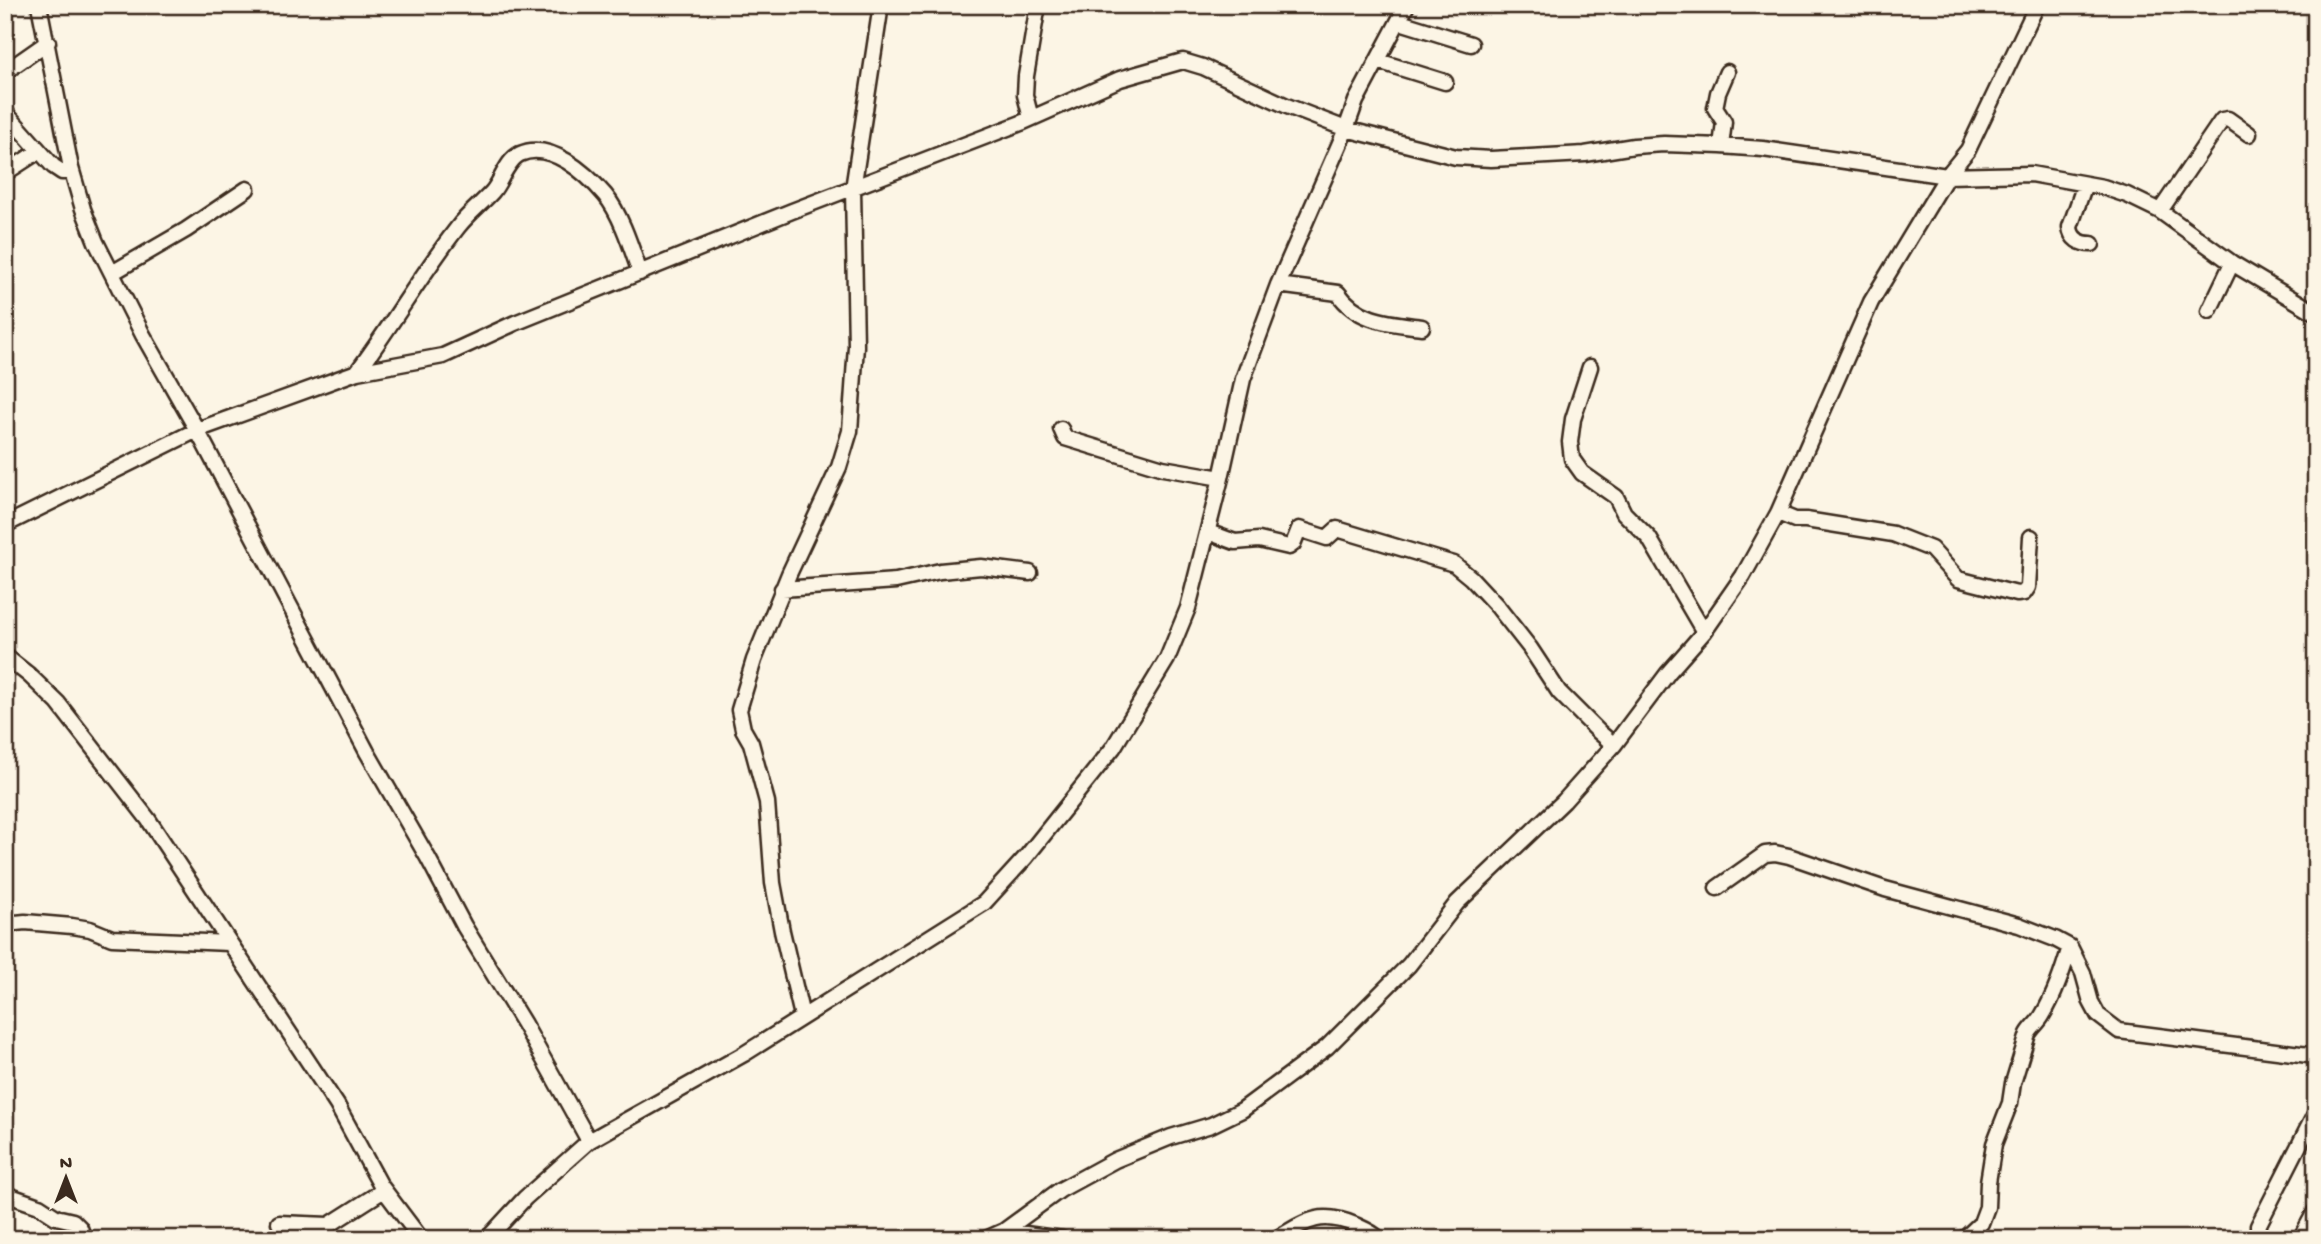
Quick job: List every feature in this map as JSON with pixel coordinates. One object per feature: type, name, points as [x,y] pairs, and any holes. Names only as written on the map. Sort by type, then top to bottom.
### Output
[{"type":"street","points":[[39,5],[72,172],[83,209],[112,273],[367,752],[589,1141]]},
{"type":"street","points":[[802,1016],[775,895],[767,802],[739,710],[754,660],[782,589],[839,467],[850,431],[856,346],[853,189],[881,5]]},
{"type":"street","points":[[1031,118],[1025,94],[1026,76],[1038,5]]},
{"type":"street","points":[[486,1239],[525,1198],[589,1141],[744,1054],[984,903],[1026,858],[1113,748],[1167,659],[1188,608],[1243,379],[1278,285],[1356,101],[1407,5]]},
{"type":"street","points":[[986,1239],[1004,1231],[1060,1190],[1115,1160],[1171,1137],[1211,1125],[1242,1110],[1327,1047],[1409,965],[1457,903],[1564,801],[1614,744],[1668,673],[1704,632],[1743,576],[1778,513],[1871,302],[1947,176],[1968,150],[2037,5]]},
{"type":"street","points":[[1400,22],[1471,44]]},
{"type":"street","points":[[5,72],[48,42]]},
{"type":"street","points":[[5,525],[197,430],[357,372],[443,356],[515,323],[1031,118],[1120,79],[1183,61],[1203,67],[1286,106],[1346,129],[1456,156],[1491,159],[1585,155],[1634,146],[1721,146],[1763,149],[1947,176],[2031,174],[2085,184],[2127,195],[2160,211],[2232,263],[2316,313]]},
{"type":"street","points":[[1378,61],[1445,82]]},
{"type":"street","points":[[1721,146],[1724,119],[1715,108],[1727,72]]},
{"type":"street","points":[[5,112],[53,166],[62,172],[72,172]]},
{"type":"street","points":[[2160,211],[2222,120],[2228,119],[2249,134]]},
{"type":"street","points":[[5,173],[39,151]]},
{"type":"street","points":[[357,372],[458,227],[493,191],[516,155],[528,151],[545,151],[566,159],[606,196],[628,238],[640,273]]},
{"type":"street","points":[[2085,184],[2070,227],[2075,239],[2083,244],[2091,244]]},
{"type":"street","points":[[112,273],[186,230],[247,189]]},
{"type":"street","points":[[2209,311],[2232,263]]},
{"type":"street","points":[[1278,285],[1338,293],[1346,304],[1365,316],[1422,327]]},
{"type":"street","points":[[1590,367],[1573,419],[1570,442],[1572,459],[1582,473],[1616,497],[1624,513],[1649,538],[1704,632]]},
{"type":"street","points":[[1061,429],[1065,438],[1091,447],[1163,468],[1221,478]]},
{"type":"street","points":[[1778,513],[1795,520],[1893,534],[1931,549],[1958,579],[2018,594],[2024,593],[2028,587],[2031,537]]},
{"type":"street","points":[[1208,532],[1235,542],[1259,540],[1289,547],[1299,529],[1327,538],[1337,529],[1454,564],[1497,606],[1530,648],[1559,692],[1614,744]]},
{"type":"street","points":[[782,589],[896,581],[981,567],[1030,573]]},
{"type":"street","points":[[5,656],[29,674],[58,703],[148,819],[337,1105],[384,1190],[421,1239]]},
{"type":"street","points":[[1717,888],[1765,854],[1775,853],[1885,889],[2018,925],[2055,939],[2070,947],[2083,973],[2091,1002],[2098,1015],[2119,1031],[2316,1056]]},
{"type":"street","points":[[6,924],[24,922],[72,926],[90,929],[112,938],[229,943]]},
{"type":"street","points":[[1964,1239],[1981,1223],[1987,1208],[1994,1144],[2010,1103],[2013,1083],[2028,1034],[2041,1018],[2070,947]]},
{"type":"street","points":[[2258,1226],[2316,1112]]},
{"type":"street","points":[[279,1223],[329,1225],[384,1190]]},
{"type":"street","points":[[5,1194],[73,1222],[80,1228],[84,1239]]},
{"type":"street","points":[[2300,1239],[2316,1210]]},
{"type":"street","points":[[1276,1239],[1314,1219],[1327,1216],[1351,1223],[1373,1233],[1379,1239]]},
{"type":"street","points":[[1004,1231],[1062,1239]]}]
